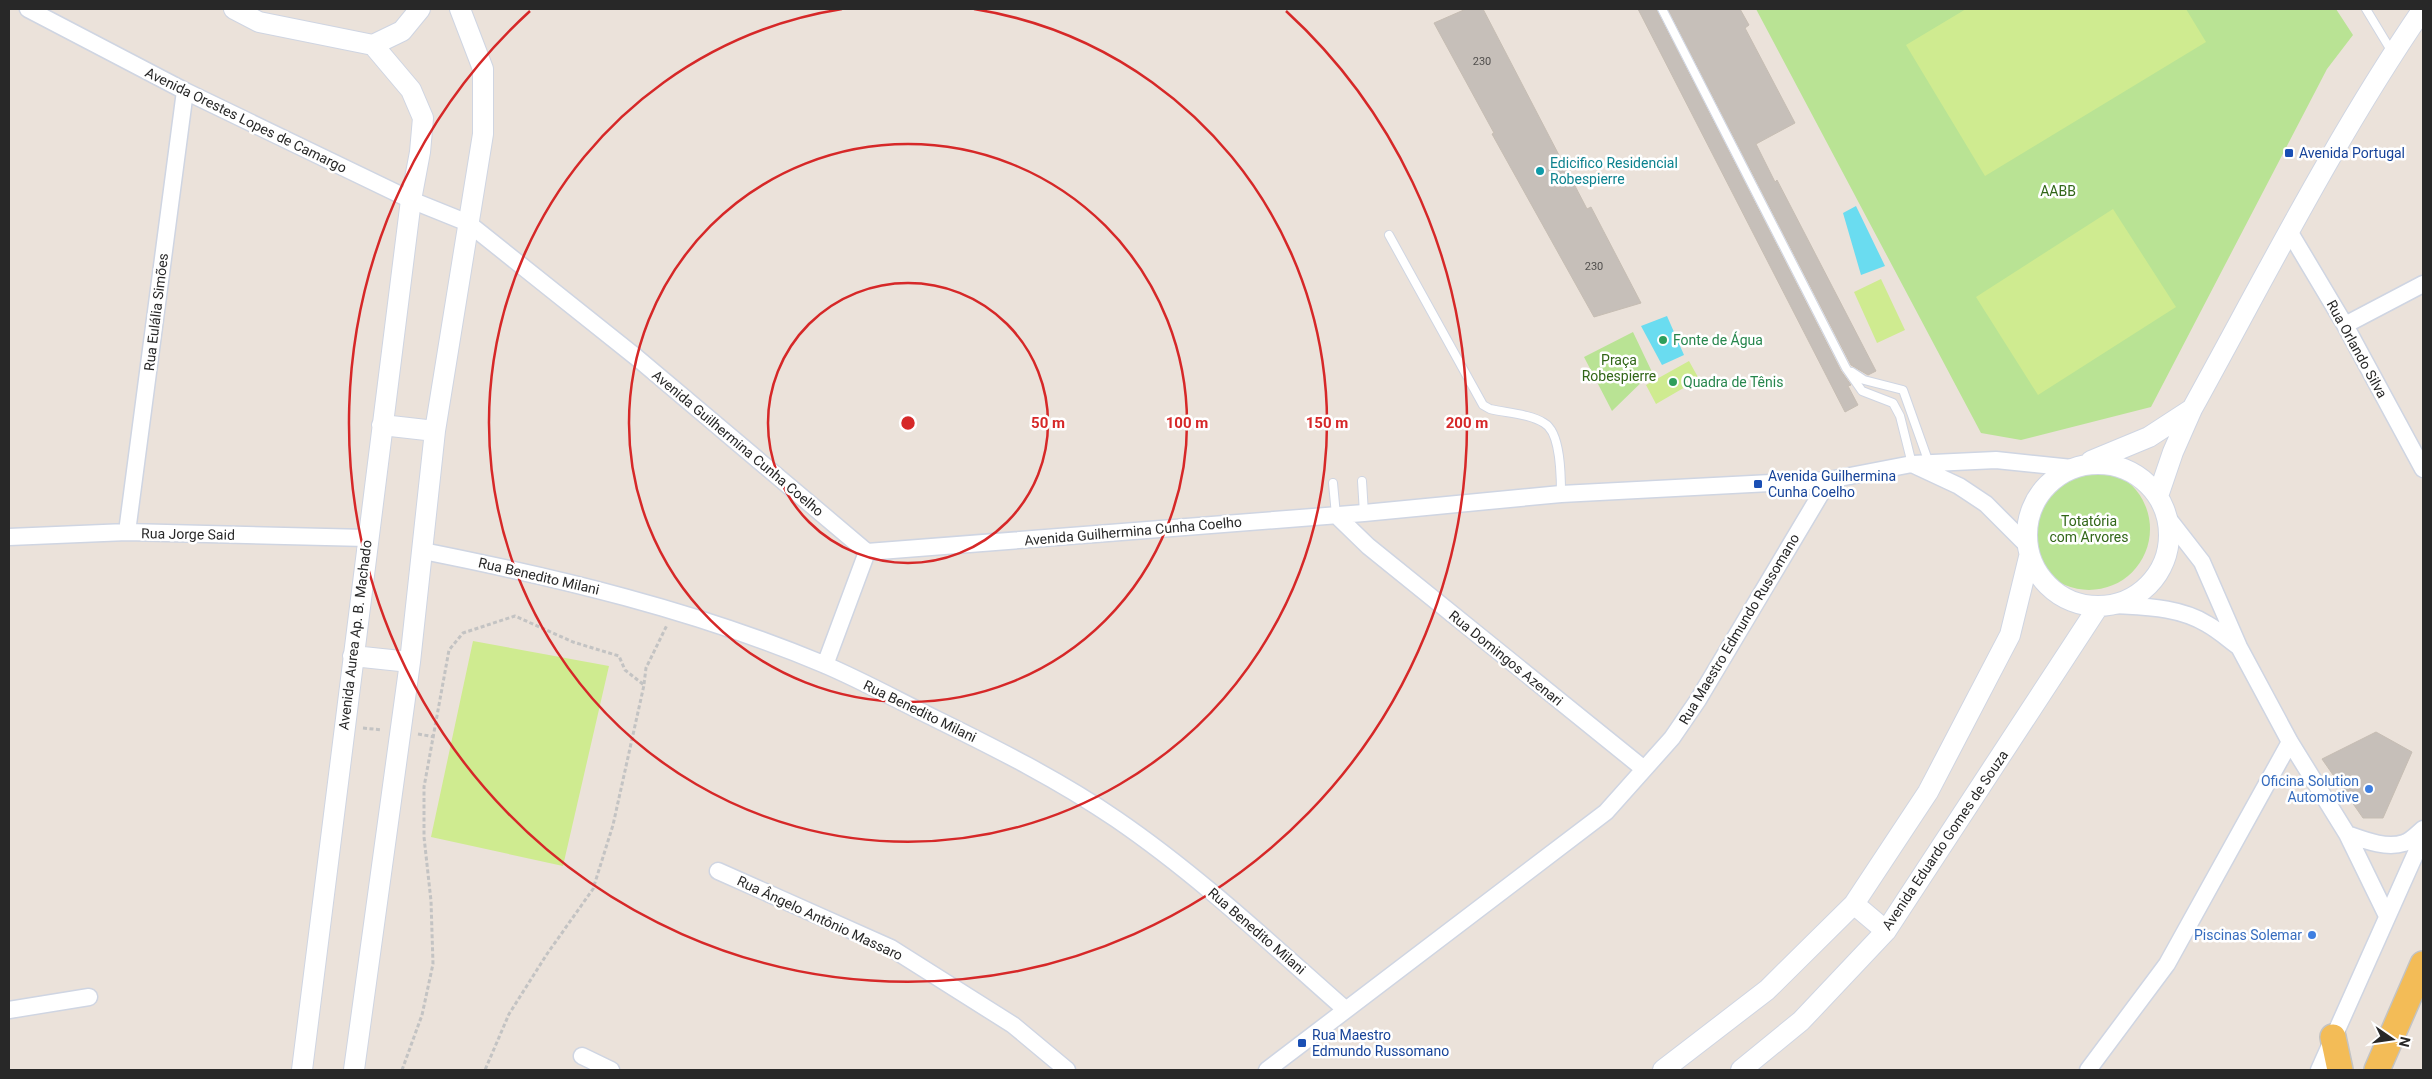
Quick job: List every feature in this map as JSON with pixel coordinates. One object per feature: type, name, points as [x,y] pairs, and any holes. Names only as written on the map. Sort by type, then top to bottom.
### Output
[{"type":"main road","points":[[2377,1070],[2423,964]]},
{"type":"main road","points":[[2333,1037],[2340,1070]]},
{"type":"street","name":"Avenida Orestes Lopes de Camargo","points":[[28,9],[185,91],[410,200],[468,223]]},
{"type":"street","points":[[234,9],[259,22],[373,45],[402,31],[420,9]]},
{"type":"street","points":[[354,1070],[410,662],[435,431],[483,134],[483,70],[460,9]]},
{"type":"street","points":[[2158,496],[2173,452],[2192,410],[2290,231],[2392,53],[2423,9]]},
{"type":"street","name":"Avenida Aurea Ap. B. Machado","points":[[302,1070],[367,538],[410,200],[420,152],[423,118],[411,90],[373,45]]},
{"type":"street","name":"Rua Eulália Simões","points":[[127,532],[185,91]]},
{"type":"street","name":"Avenida Guilhermina Cunha Coelho","points":[[468,223],[636,357],[867,552],[1364,513],[1561,494],[1829,480],[1912,464],[1996,460],[2079,466]]},
{"type":"street","name":"Rua Orlando Silva","points":[[2290,231],[2345,325],[2423,468]]},
{"type":"street","points":[[2345,325],[2423,284]]},
{"type":"street","points":[[1663,1070],[1767,990],[1854,904],[1928,792],[2010,635],[2028,551],[2028,521],[2036,498],[2051,480],[2079,466],[2149,437],[2192,410]]},
{"type":"street","points":[[382,425],[435,431]]},
{"type":"street","points":[[2079,466],[2106,463],[2127,469],[2144,480],[2158,496],[2167,517],[2202,562],[2239,647],[2290,742],[2347,834],[2387,916]]},
{"type":"street","points":[[1912,464],[1959,486],[1986,504],[2028,551],[2037,573],[2048,587],[2071,601],[2106,606],[2158,607],[2185,614],[2207,624],[2239,647]]},
{"type":"street","name":"Rua Maestro Edmundo Russomano","points":[[1267,1070],[1606,812],[1672,738],[1698,700],[1829,480]]},
{"type":"street","points":[[1364,513],[1368,546]]},
{"type":"street","name":"Rua Domingos Azenari","points":[[1336,515],[1368,546],[1644,769]]},
{"type":"street","points":[[2106,606],[2135,596],[2152,582],[2164,562],[2169,540],[2167,517]]},
{"type":"street","name":"Rua Jorge Said","points":[[9,538],[127,532],[367,538]]},
{"type":"street","name":"Rua Benedito Milani","points":[[423,551],[539,574],[672,610],[759,639],[825,665],[1006,753],[1115,818],[1209,889],[1346,1010]]},
{"type":"street","points":[[825,665],[867,552]]},
{"type":"street","name":"Avenida Eduardo Gomes de Souza","points":[[1741,1070],[1801,1021],[1886,931],[2106,606]]},
{"type":"street","points":[[353,656],[410,662]]},
{"type":"street","points":[[2088,1070],[2167,964],[2290,742]]},
{"type":"street","points":[[2347,834],[2366,841],[2389,845],[2405,843],[2423,829]]},
{"type":"street","points":[[2319,1070],[2423,837]]},
{"type":"street","name":"Rua Ângelo Antônio Massaro","points":[[718,870],[891,948],[1013,1025],[1067,1070]]},
{"type":"street","points":[[1854,904],[1886,931]]},
{"type":"street","points":[[9,1010],[90,997]]},
{"type":"street","points":[[582,1056],[612,1070]]},
{"type":"lane","points":[[1662,9],[1846,368],[1862,391],[1894,403],[1900,416],[1912,464]]},
{"type":"lane","points":[[2366,9],[2392,53]]},
{"type":"lane","points":[[1389,236],[1484,405],[1490,410],[1539,420],[1551,428],[1560,461],[1561,494]]},
{"type":"lane","points":[[1846,368],[1864,380],[1903,390],[1930,464]]},
{"type":"lane","points":[[1362,481],[1364,513]]},
{"type":"lane","points":[[1333,483],[1336,515]]},
{"type":"path","points":[[485,1070],[509,1014],[547,954],[593,889],[613,825],[644,685],[646,668],[672,610]]},
{"type":"path","points":[[402,1070],[422,1015],[433,964],[431,901],[424,837],[424,787],[449,650],[463,633],[515,616],[573,642],[619,656],[625,670],[644,685]]},
{"type":"green space","name":"AABB","points":[[1756,9],[2336,9],[2353,35],[2327,69],[2151,407],[2021,440],[1981,433]]},
{"type":"green space","points":[[1966,9],[2186,9],[2206,42],[1985,176],[1906,45]]},
{"type":"green space","points":[[2113,209],[2176,307],[2038,395],[1976,297]]},
{"type":"green space","points":[[1881,279],[1905,330],[1877,343],[1854,292]]},
{"type":"green space","name":"Praça Robespierre","points":[[1633,332],[1652,372],[1612,411],[1584,357]]},
{"type":"green space","name":"Quadra de Tênis","points":[[1689,361],[1699,379],[1656,404],[1646,385]]},
{"type":"green space","name":"Totatória com Arvores","points":[[2089,468],[2101,469],[2112,473],[2123,478],[2132,486],[2140,495],[2145,506],[2149,517],[2149,541],[2145,552],[2140,563],[2132,572],[2123,580],[2112,585],[2101,589],[2089,590],[2077,589],[2066,585],[2055,580],[2046,572],[2038,563],[2033,552],[2029,541],[2028,529],[2029,517],[2033,506],[2038,495],[2046,486],[2055,478],[2066,473],[2077,469]]},
{"type":"green space","points":[[473,641],[609,666],[563,866],[431,837]]},
{"type":"water","points":[[1856,206],[1885,266],[1861,275],[1843,213]]},
{"type":"water","name":"Fonte de Água","points":[[1667,316],[1684,355],[1662,365],[1641,326]]},
{"type":"building","points":[[1466,9],[1483,9],[1587,209],[1591,207],[1641,303],[1594,317],[1492,134],[1494,133],[1434,23]]},
{"type":"building","points":[[1638,9],[1656,9],[1841,371],[1851,385],[1848,386],[1858,405],[1845,412]]},
{"type":"building","points":[[1668,9],[1740,9],[1749,25],[1745,28],[1795,123],[1756,144],[1775,182],[1777,180],[1876,371],[1868,375],[1851,365]]},
{"type":"building","name":"Oficina Solution Automotive","points":[[2376,732],[2412,752],[2383,818],[2363,818],[2322,759]]},
{"type":"place","name":"Avenida Portugal","points":[[2289,153]]},
{"type":"place","name":"Edicifico Residencial Robespierre","points":[[1540,171]]},
{"type":"place","name":"Fonte de Água","points":[[1663,340]]},
{"type":"place","name":"Quadra de Tênis","points":[[1673,382]]},
{"type":"place","name":"Avenida Guilhermina Cunha Coelho","points":[[1758,484]]},
{"type":"place","name":"Oficina Solution Automotive","points":[[2369,789]]},
{"type":"place","name":"Piscinas Solemar","points":[[2312,935]]},
{"type":"place","name":"Rua Maestro Edmundo Russomano","points":[[1302,1043]]}]
